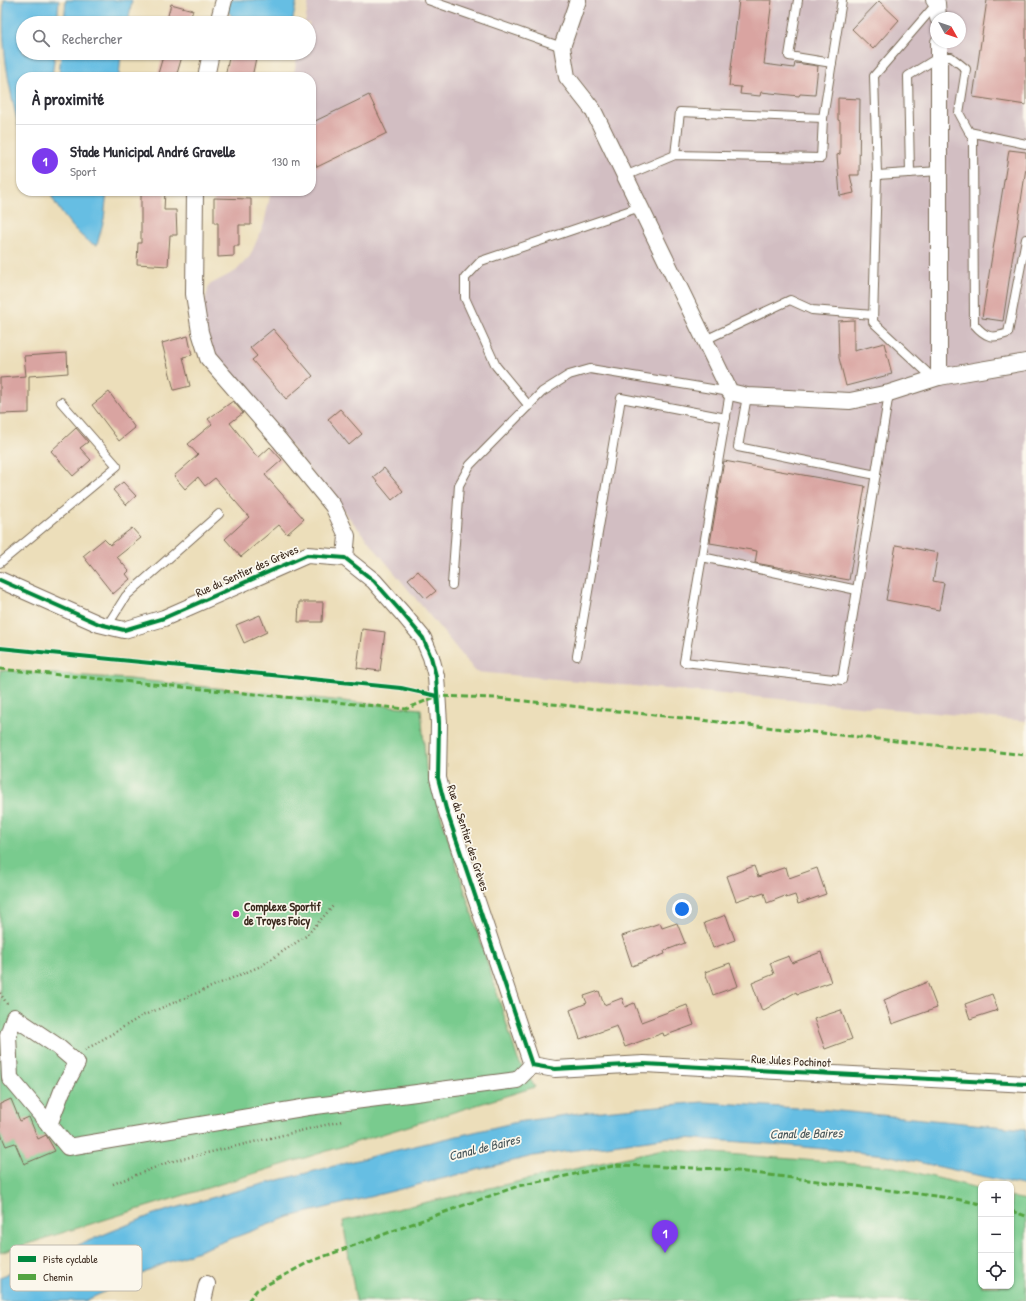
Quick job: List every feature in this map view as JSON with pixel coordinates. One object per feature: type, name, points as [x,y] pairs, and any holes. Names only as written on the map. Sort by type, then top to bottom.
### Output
[{"type":"street","points":[[220,16],[224,0]]},
{"type":"street","points":[[578,0],[562,47],[567,77],[593,110],[730,392],[747,396],[850,401],[889,393],[936,378],[1026,362]]},
{"type":"street","points":[[936,378],[940,171],[939,49]]},
{"type":"street","points":[[207,72],[210,60]]},
{"type":"street","points":[[195,196],[194,294],[200,332],[208,358],[333,506],[347,536],[345,558]]},
{"type":"street","name":"Rue du Sentier des Grèves","points":[[0,580],[99,624],[124,630],[164,618],[307,555],[345,558],[374,581],[423,638],[431,657],[436,676],[439,723],[438,778],[446,809],[532,1065]]},
{"type":"street","points":[[49,1125],[62,1091],[77,1063],[57,1046],[14,1017],[8,1035],[10,1078],[49,1125],[68,1147],[308,1107],[517,1080],[532,1065]]},
{"type":"street","name":"Rue Jules Pochinot","points":[[532,1065],[555,1069],[644,1064],[1026,1084]]},
{"type":"street","points":[[203,1301],[207,1284]]},
{"type":"lane","points":[[428,0],[562,47]]},
{"type":"lane","points":[[798,0],[789,56],[832,63]]},
{"type":"lane","points":[[625,176],[675,155],[820,158],[823,118],[842,0]]},
{"type":"lane","points":[[936,7],[874,76],[877,175],[873,315],[873,322],[936,378]]},
{"type":"lane","points":[[910,173],[908,76],[939,49],[966,69],[959,113],[973,139],[974,324],[982,333],[995,338],[1008,333],[1026,238]]},
{"type":"lane","points":[[675,155],[680,112],[823,118]]},
{"type":"lane","points":[[969,132],[1026,144]]},
{"type":"lane","points":[[877,175],[940,171]]},
{"type":"lane","points":[[529,406],[496,366],[465,298],[465,278],[481,261],[640,207]]},
{"type":"lane","points":[[705,340],[790,300],[812,310],[873,315]]},
{"type":"lane","points":[[452,585],[459,484],[470,465],[542,392],[569,375],[590,369],[730,392],[684,662],[842,680],[889,393]]},
{"type":"lane","points":[[747,396],[738,447],[876,475]]},
{"type":"lane","points":[[577,656],[621,398],[726,418]]},
{"type":"lane","points":[[0,563],[117,466],[61,402]]},
{"type":"lane","points":[[107,626],[126,596],[219,514]]},
{"type":"lane","points":[[702,557],[857,590]]},
{"type":"path","points":[[73,1059],[91,1045],[142,1016],[261,966],[306,936],[333,906]]},
{"type":"path","points":[[113,1184],[169,1162],[349,1120]]},
{"type":"shaded area","points":[[309,0],[1026,0],[1026,721],[476,672],[213,352],[201,317],[209,285],[236,271],[250,256],[264,224],[270,196],[316,196],[316,72],[294,72],[297,60],[316,60],[316,16],[306,16]]},
{"type":"green space","name":"Complexe Sportif de Troyes Foicy","points":[[0,670],[129,679],[421,709],[426,768],[518,1060],[535,1087],[24,1245],[10,1245],[10,1250],[0,1253]]},
{"type":"green space","points":[[663,1149],[894,1167],[978,1188],[978,1289],[1014,1289],[1014,1198],[1026,1200],[1026,1301],[356,1301],[343,1221]]},
{"type":"water","points":[[4,0],[59,0],[58,16],[16,16],[16,60],[54,60],[53,72],[16,72],[16,116],[7,69],[3,34]]},
{"type":"water","points":[[66,0],[132,0],[129,16],[65,16]]},
{"type":"water","points":[[230,0],[297,0],[294,16],[232,16],[227,10]]},
{"type":"water","points":[[60,60],[120,60],[119,72],[59,72]]},
{"type":"water","points":[[106,196],[104,219],[97,245],[84,238],[69,223],[52,197]]},
{"type":"water","name":"Canal de Baires","points":[[703,1102],[829,1110],[1026,1129],[1026,1186],[1014,1183],[1014,1181],[1003,1181],[886,1155],[783,1145],[670,1137],[533,1156],[289,1217],[161,1265],[142,1274],[142,1245],[78,1245],[154,1214],[236,1191],[389,1152],[517,1122],[580,1113]]},
{"type":"water","points":[[10,1273],[10,1291],[106,1291],[85,1301],[0,1301],[0,1277]]},
{"type":"building","points":[[739,0],[772,0],[764,64],[794,68],[795,63],[818,66],[815,95],[800,94],[799,96],[761,92],[760,96],[740,94],[741,87],[729,86]]},
{"type":"building","points":[[987,0],[1026,0],[1026,105],[973,97]]},
{"type":"building","points":[[879,1],[899,20],[873,49],[852,29]]},
{"type":"building","points":[[171,4],[193,10],[191,16],[168,16]]},
{"type":"building","points":[[162,60],[181,60],[177,72],[158,72]]},
{"type":"building","points":[[229,60],[256,60],[253,72],[226,72]]},
{"type":"building","points":[[369,95],[387,133],[317,167],[316,121]]},
{"type":"building","points":[[838,98],[860,99],[859,175],[850,175],[854,193],[840,196],[837,155],[840,154]]},
{"type":"building","points":[[1009,150],[1026,152],[1026,168],[1003,321],[982,318]]},
{"type":"building","points":[[141,196],[165,196],[164,210],[176,210],[177,235],[170,235],[168,266],[137,264],[138,243],[141,243]]},
{"type":"building","points":[[214,198],[251,199],[251,225],[239,225],[239,246],[234,246],[234,256],[218,257],[218,223],[214,223]]},
{"type":"building","points":[[854,320],[854,351],[884,343],[892,374],[846,386],[839,358],[838,321]]},
{"type":"building","points":[[273,329],[313,376],[286,399],[252,360],[257,356],[250,348]]},
{"type":"building","points":[[188,336],[192,355],[183,357],[190,386],[174,390],[162,343]]},
{"type":"building","points":[[67,353],[68,373],[29,376],[29,413],[0,414],[0,378],[26,376],[24,356]]},
{"type":"building","points":[[109,392],[135,428],[119,441],[92,405]]},
{"type":"building","points":[[233,401],[243,413],[230,423],[258,458],[270,447],[282,460],[265,475],[304,519],[287,534],[279,525],[241,557],[225,539],[249,517],[215,478],[205,486],[198,477],[185,489],[174,476],[198,455],[188,444],[212,424],[208,419]]},
{"type":"building","points":[[340,409],[362,434],[349,445],[328,419]]},
{"type":"building","points":[[76,428],[88,442],[80,448],[91,460],[73,476],[51,451]]},
{"type":"building","points":[[724,461],[865,486],[849,580],[755,563],[757,551],[710,543]]},
{"type":"building","points":[[384,468],[403,491],[392,500],[373,477]]},
{"type":"building","points":[[123,482],[136,496],[126,505],[113,490]]},
{"type":"building","points":[[132,528],[141,538],[117,557],[129,571],[126,574],[130,579],[113,594],[83,556],[104,539],[110,545]]},
{"type":"building","points":[[896,545],[938,553],[933,581],[944,583],[939,610],[886,600]]},
{"type":"building","points":[[418,571],[436,591],[426,599],[408,579]]},
{"type":"building","points":[[299,602],[323,602],[322,622],[298,622]]},
{"type":"building","points":[[260,615],[267,632],[244,643],[236,625]]},
{"type":"building","points":[[362,629],[385,632],[380,671],[357,668]]},
{"type":"building","points":[[754,866],[758,877],[786,867],[789,878],[817,868],[826,894],[798,904],[795,895],[786,898],[785,896],[767,903],[764,893],[736,901],[727,876]]},
{"type":"building","points":[[726,915],[735,940],[713,948],[704,923]]},
{"type":"building","points":[[660,923],[662,928],[677,923],[685,943],[664,951],[665,954],[632,966],[622,936]]},
{"type":"building","points":[[821,952],[831,982],[797,994],[796,992],[762,1011],[752,983],[774,974],[770,963],[789,956],[792,963]]},
{"type":"building","points":[[730,963],[738,986],[713,995],[705,972]]},
{"type":"building","points":[[927,982],[937,1008],[892,1024],[884,1000]]},
{"type":"building","points":[[599,991],[604,1005],[622,998],[625,1007],[634,1003],[641,1022],[687,1005],[694,1025],[664,1036],[663,1033],[625,1047],[617,1026],[580,1039],[570,1010],[587,1003],[584,996]]},
{"type":"building","points":[[992,994],[998,1010],[970,1019],[965,1004]]},
{"type":"building","points":[[841,1010],[852,1039],[825,1049],[814,1019]]},
{"type":"building","points":[[11,1099],[20,1121],[29,1117],[38,1139],[46,1135],[55,1151],[24,1164],[15,1143],[6,1146],[0,1132],[0,1104]]},
{"type":"marked path","points":[[0,669],[406,709],[435,697]]},
{"type":"marked path","points":[[435,696],[497,698],[1026,755]]},
{"type":"marked path","points":[[248,1301],[257,1290],[309,1262],[417,1222],[518,1186],[618,1165],[722,1169],[951,1198],[978,1203]]},
{"type":"marked path","points":[[1014,1212],[1026,1216]]},
{"type":"cycle path","points":[[0,580],[99,624],[124,630],[164,618],[307,555],[345,558],[374,581],[423,638],[431,657],[436,676],[439,723],[438,778],[446,809],[532,1065],[555,1069],[644,1064],[1026,1084]]},
{"type":"cycle path","points":[[0,648],[401,688],[437,696]]},
{"type":"place","name":"Complexe Sportif de Troyes Foicy","points":[[236,914]]},
{"type":"place","name":"Stade Municipal André Gravelle","points":[[665,1253]]}]
